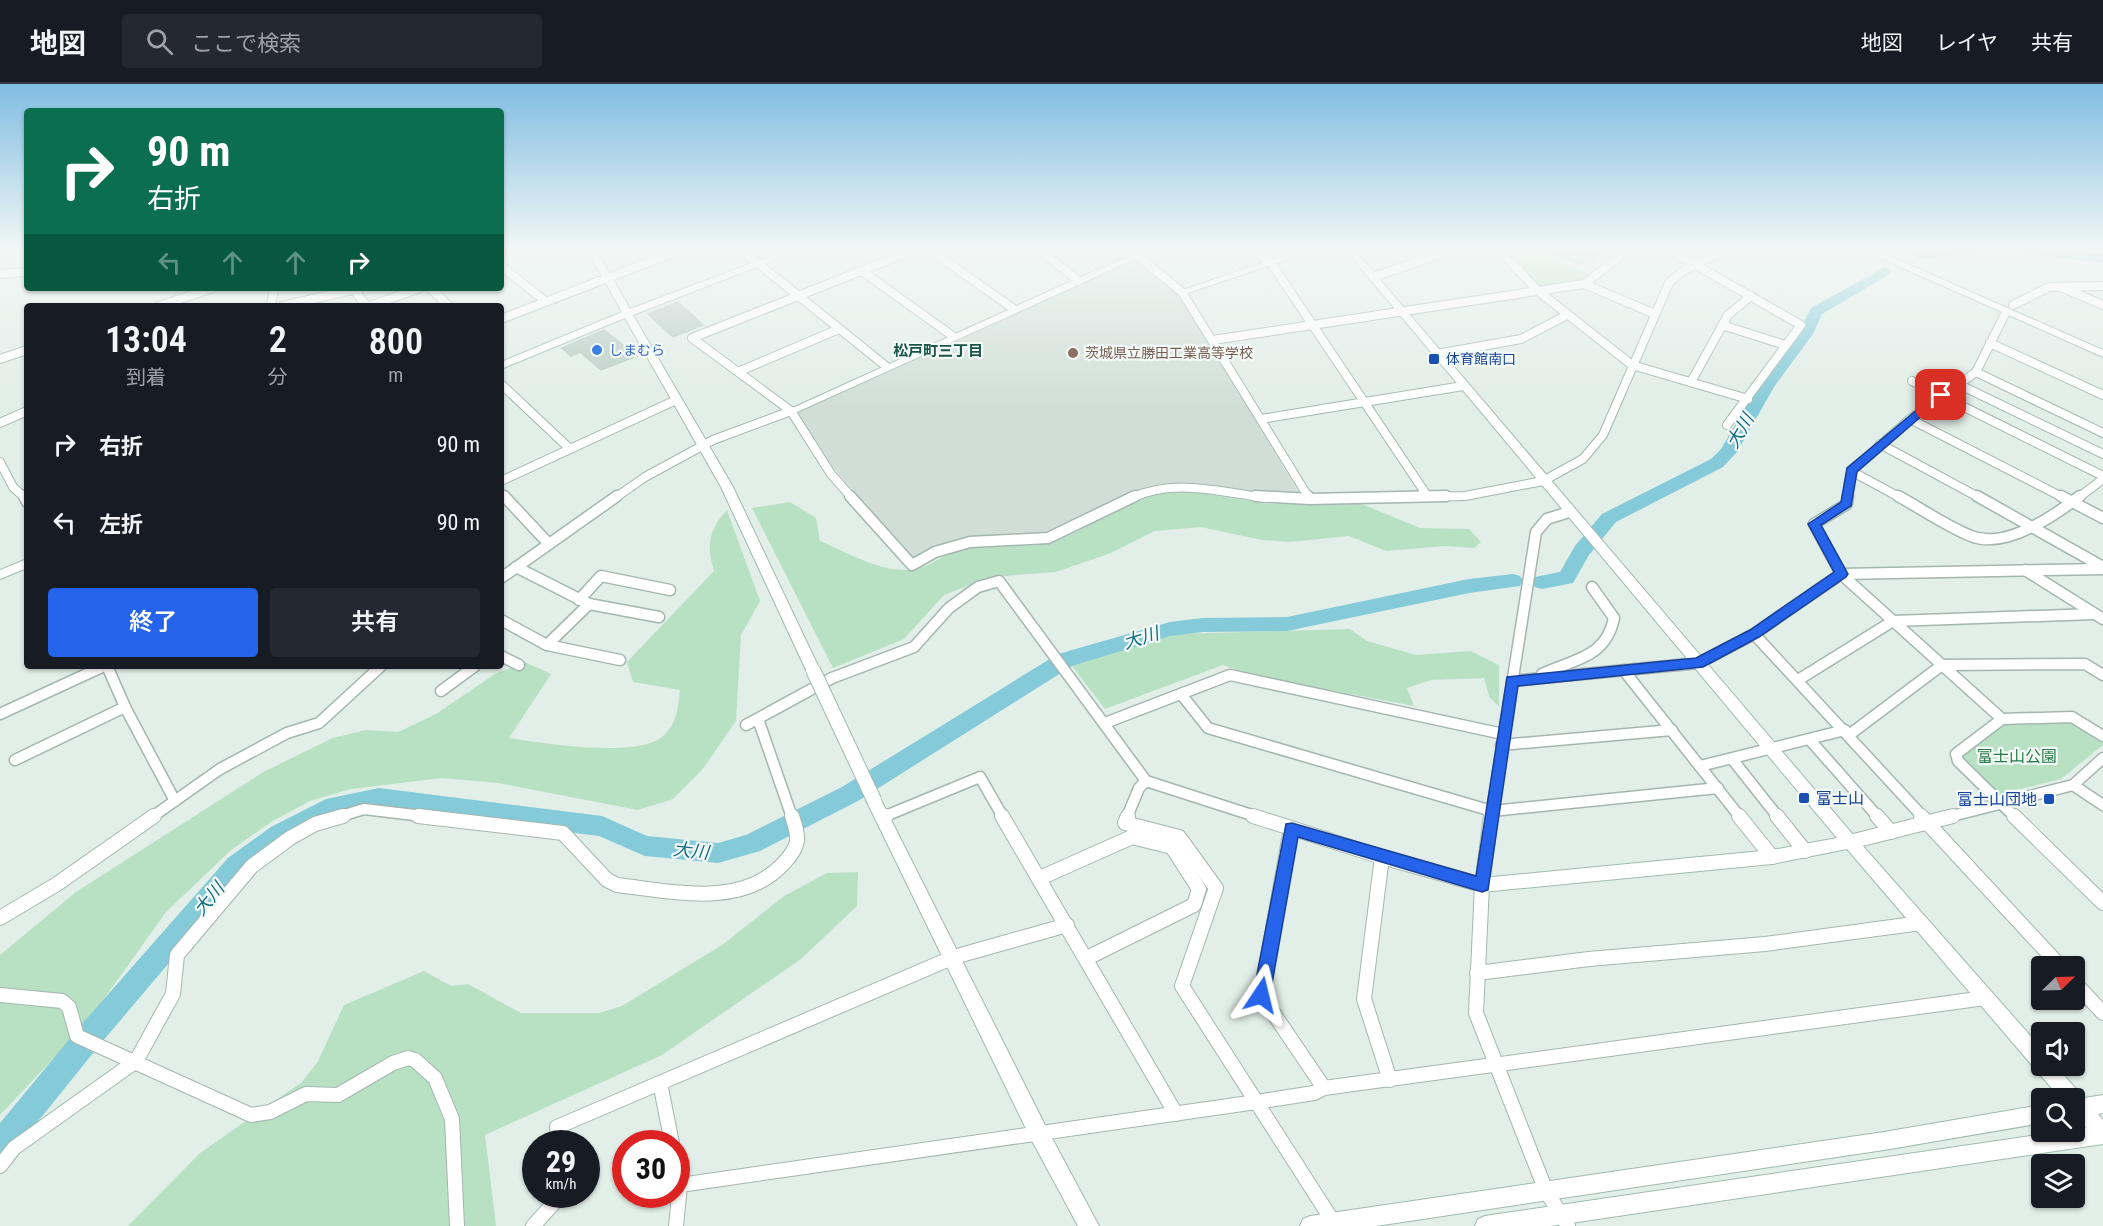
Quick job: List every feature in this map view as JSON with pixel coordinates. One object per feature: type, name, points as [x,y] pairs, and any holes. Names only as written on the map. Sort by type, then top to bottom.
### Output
[{"type":"street","points":[[504,318],[544,301]]},
{"type":"street","points":[[619,301],[727,487],[874,800],[954,957],[1038,1131],[1089,1226]]},
{"type":"street","points":[[504,365],[660,301]]},
{"type":"street","points":[[784,301],[692,338],[740,371],[791,411],[831,474],[912,565],[935,552],[970,542],[998,538],[1048,538],[1140,494],[1157,490],[1184,487],[1267,498],[1428,497],[1489,494],[1543,481],[1576,464],[1594,448],[1603,435],[1661,301]]},
{"type":"street","points":[[804,301],[888,367]]},
{"type":"street","points":[[904,301],[954,337]]},
{"type":"street","points":[[1003,301],[1014,309]]},
{"type":"street","points":[[504,576],[645,477],[702,446],[791,411],[1032,301]]},
{"type":"street","points":[[1188,301],[1310,499]]},
{"type":"street","points":[[1298,301],[1428,497]]},
{"type":"street","points":[[1392,301],[1850,842],[2031,1051]]},
{"type":"street","points":[[1213,340],[1471,301]]},
{"type":"street","points":[[1551,301],[1632,365],[1748,399]]},
{"type":"street","points":[[1625,301],[1655,314]]},
{"type":"street","points":[[1691,382],[1728,315],[1745,301]]},
{"type":"street","points":[[1727,425],[1801,325],[1760,301]]},
{"type":"street","points":[[1993,301],[2103,344]]},
{"type":"street","points":[[1995,301],[2103,354]]},
{"type":"street","points":[[2002,719],[1841,574],[1814,524],[1847,504],[1851,471],[1910,419],[1976,372],[2009,308],[2022,301]]},
{"type":"street","points":[[1437,354],[1518,341],[1553,326],[1568,315]]},
{"type":"street","points":[[1722,325],[1785,345]]},
{"type":"street","points":[[740,371],[839,329]]},
{"type":"street","points":[[1989,343],[2103,395]]},
{"type":"street","points":[[0,359],[24,351]]},
{"type":"street","points":[[1976,372],[2101,430]]},
{"type":"street","points":[[1851,471],[1973,537],[1984,539],[2036,528],[2103,477],[1912,381]]},
{"type":"street","points":[[1958,384],[2103,454]]},
{"type":"street","points":[[1261,419],[1464,386]]},
{"type":"street","points":[[504,387],[570,449]]},
{"type":"street","points":[[504,480],[676,400]]},
{"type":"street","points":[[0,423],[24,412]]},
{"type":"street","points":[[1910,419],[2103,518]]},
{"type":"street","points":[[1880,444],[2036,528],[2103,568]]},
{"type":"street","points":[[0,462],[13,487],[24,497]]},
{"type":"street","points":[[504,497],[548,543]]},
{"type":"street","points":[[1563,1220],[1546,1191],[1476,1012],[1482,885],[1502,740],[1536,532],[1547,519],[1569,512]]},
{"type":"street","points":[[0,575],[24,564]]},
{"type":"street","points":[[516,567],[584,602],[659,617]]},
{"type":"street","points":[[1512,681],[1536,677],[1625,672],[1699,663],[1754,634],[1841,574],[2103,568]]},
{"type":"street","points":[[2024,570],[2098,616]]},
{"type":"street","points":[[547,645],[584,602],[601,576],[670,590]]},
{"type":"street","points":[[746,725],[814,687],[914,646],[949,608],[978,587],[999,581],[1146,781],[1382,857],[1482,885],[1772,857],[1850,842],[2073,785],[2103,758]]},
{"type":"street","points":[[1536,677],[1592,654],[1601,649],[1609,639],[1614,618],[1592,587]]},
{"type":"street","points":[[1798,680],[1893,621],[2098,616]]},
{"type":"street","points":[[504,622],[547,645],[620,660]]},
{"type":"street","points":[[1754,634],[1847,732],[2051,956]]},
{"type":"street","points":[[504,658],[519,665]]},
{"type":"street","points":[[1700,766],[1847,732],[1942,665],[2085,664],[2103,675]]},
{"type":"street","points":[[0,714],[99,669]]},
{"type":"street","points":[[107,669],[175,801]]},
{"type":"street","points":[[0,918],[57,884],[220,769],[287,733],[319,723],[378,669]]},
{"type":"street","points":[[441,691],[471,669]]},
{"type":"street","points":[[1625,672],[1772,857]]},
{"type":"street","points":[[1105,723],[1230,675],[1502,740],[1672,730]]},
{"type":"street","points":[[1181,694],[1208,728],[1492,812],[1718,788]]},
{"type":"street","points":[[15,760],[125,707]]},
{"type":"street","points":[[2103,736],[2072,717],[2002,719],[1956,754],[1958,761],[2003,802],[2103,902]]},
{"type":"street","points":[[0,1166],[14,1148],[136,1060],[173,994],[177,955],[252,866],[290,838],[315,824],[364,809],[563,833],[607,880],[617,885],[708,895],[759,884],[772,876],[796,851],[797,827],[758,719]]},
{"type":"street","points":[[1810,740],[1891,831]]},
{"type":"street","points":[[1732,759],[1805,851]]},
{"type":"street","points":[[883,817],[980,777],[1176,1114]]},
{"type":"street","points":[[1146,781],[1139,788],[1125,823],[1179,837],[1216,888],[1182,986],[1334,1223]]},
{"type":"street","points":[[2073,785],[2103,805]]},
{"type":"street","points":[[1292,829],[1261,995],[1324,1088]]},
{"type":"street","points":[[1040,878],[1131,837],[1172,847],[1199,889],[1194,905],[1087,958]]},
{"type":"street","points":[[1382,857],[1364,999],[1389,1080]]},
{"type":"street","points":[[1477,973],[1589,959],[1765,944],[1921,923]]},
{"type":"street","points":[[557,1130],[557,1127],[954,957],[1067,925]]},
{"type":"street","points":[[2085,994],[2103,1013]]},
{"type":"street","points":[[0,995],[62,1001],[69,1007],[80,1037],[136,1060],[252,1115],[259,1116],[306,1094],[338,1095],[393,1063],[408,1058],[414,1060],[435,1078],[452,1119],[457,1226]]},
{"type":"street","points":[[690,1183],[1038,1131],[1314,1094],[1324,1088],[1986,998]]},
{"type":"street","points":[[2052,1076],[2062,1088]]},
{"type":"street","points":[[660,1083],[669,1130]]},
{"type":"street","points":[[2085,1104],[2103,1104]]},
{"type":"street","points":[[2085,1115],[2103,1135]]},
{"type":"street","points":[[1310,1226],[1884,1141],[2031,1116]]},
{"type":"street","points":[[1485,1226],[1563,1220],[2103,1135]]},
{"type":"street","points":[[533,1226],[549,1208]]},
{"type":"street","points":[[676,1226],[678,1208]]},
{"type":"shaded area","name":"茨城県立勝田工業高等学校","points":[[1045,301],[1183,301],[1299,493],[1252,492],[1198,484],[1175,485],[1047,535],[966,538],[936,546],[910,560],[828,461],[798,415],[800,412]]},
{"type":"green space","points":[[1182,490],[1269,504],[1352,500],[1420,528],[1469,529],[1481,542],[1474,548],[1445,546],[1386,551],[1349,536],[1290,542],[1262,540],[1201,527],[1155,531],[1111,553],[1056,572],[991,577],[944,595],[904,639],[833,668],[752,508],[790,502],[816,518],[820,541],[882,567],[907,570],[920,568],[965,548],[1052,542],[1129,504],[1163,493]]},
{"type":"green space","points":[[727,510],[760,601],[741,635],[736,721],[702,770],[673,799],[638,810],[498,783],[442,778],[351,789],[310,801],[271,822],[230,851],[166,912],[86,1024],[0,1115],[0,955],[76,892],[265,771],[333,738],[366,730],[398,732],[436,714],[495,674],[525,662],[551,674],[509,738],[566,746],[612,748],[651,743],[663,736],[674,721],[680,690],[633,682],[627,662],[714,571],[710,554],[711,538],[716,524]]},
{"type":"green space","points":[[1350,629],[1367,641],[1416,655],[1471,651],[1499,665],[1499,707],[1489,696],[1484,678],[1431,680],[1407,688],[1414,706],[1255,676],[1223,665],[1105,709],[1072,666],[1171,634]]},
{"type":"green space","name":"富士山公園","points":[[2071,719],[2103,740],[2103,745],[2061,779],[2000,794],[1960,758],[2006,722]]},
{"type":"green space","points":[[858,872],[857,906],[801,959],[662,1055],[485,1135],[496,1226],[128,1226],[200,1153],[302,1082],[318,1061],[344,1005],[424,971],[451,986],[468,984],[521,1013],[599,1013],[622,1006],[722,945],[784,896],[827,873]]},
{"type":"building","points":[[678,302],[703,325],[673,337],[648,314]]},
{"type":"building","name":"しまむら","points":[[604,330],[637,356],[601,370],[580,352],[571,356],[562,348]]},
{"type":"waterway","name":"大川","points":[[1542,582],[1566,578],[1582,551],[1609,518],[1717,463],[1728,452],[1766,386],[1805,334],[1816,311],[1833,301]]},
{"type":"waterway","name":"大川","points":[[0,1146],[92,1033],[237,865],[279,834],[310,816],[334,806],[379,798],[602,826],[645,846],[718,853],[751,844],[850,794],[1065,660],[1170,629],[1203,625],[1287,624],[1469,586],[1513,581]]},
{"type":"place","name":"しまむら","points":[[597,350]]},
{"type":"place","name":"茨城県立勝田工業高等学校","points":[[1073,353]]},
{"type":"place","name":"体育館南口","points":[[1434,359]]},
{"type":"place","name":"富士山","points":[[1804,798]]},
{"type":"place","name":"富士山団地","points":[[2049,799]]},
{"type":"district","name":"松戸町三丁目","points":[[938,351]]},
{"type":"route","points":[[1261,995],[1292,829],[1482,885],[1512,681],[1536,677],[1625,672],[1699,663],[1754,634],[1841,574],[1814,524],[1847,504],[1851,471],[1880,444],[1941,395]]}]
